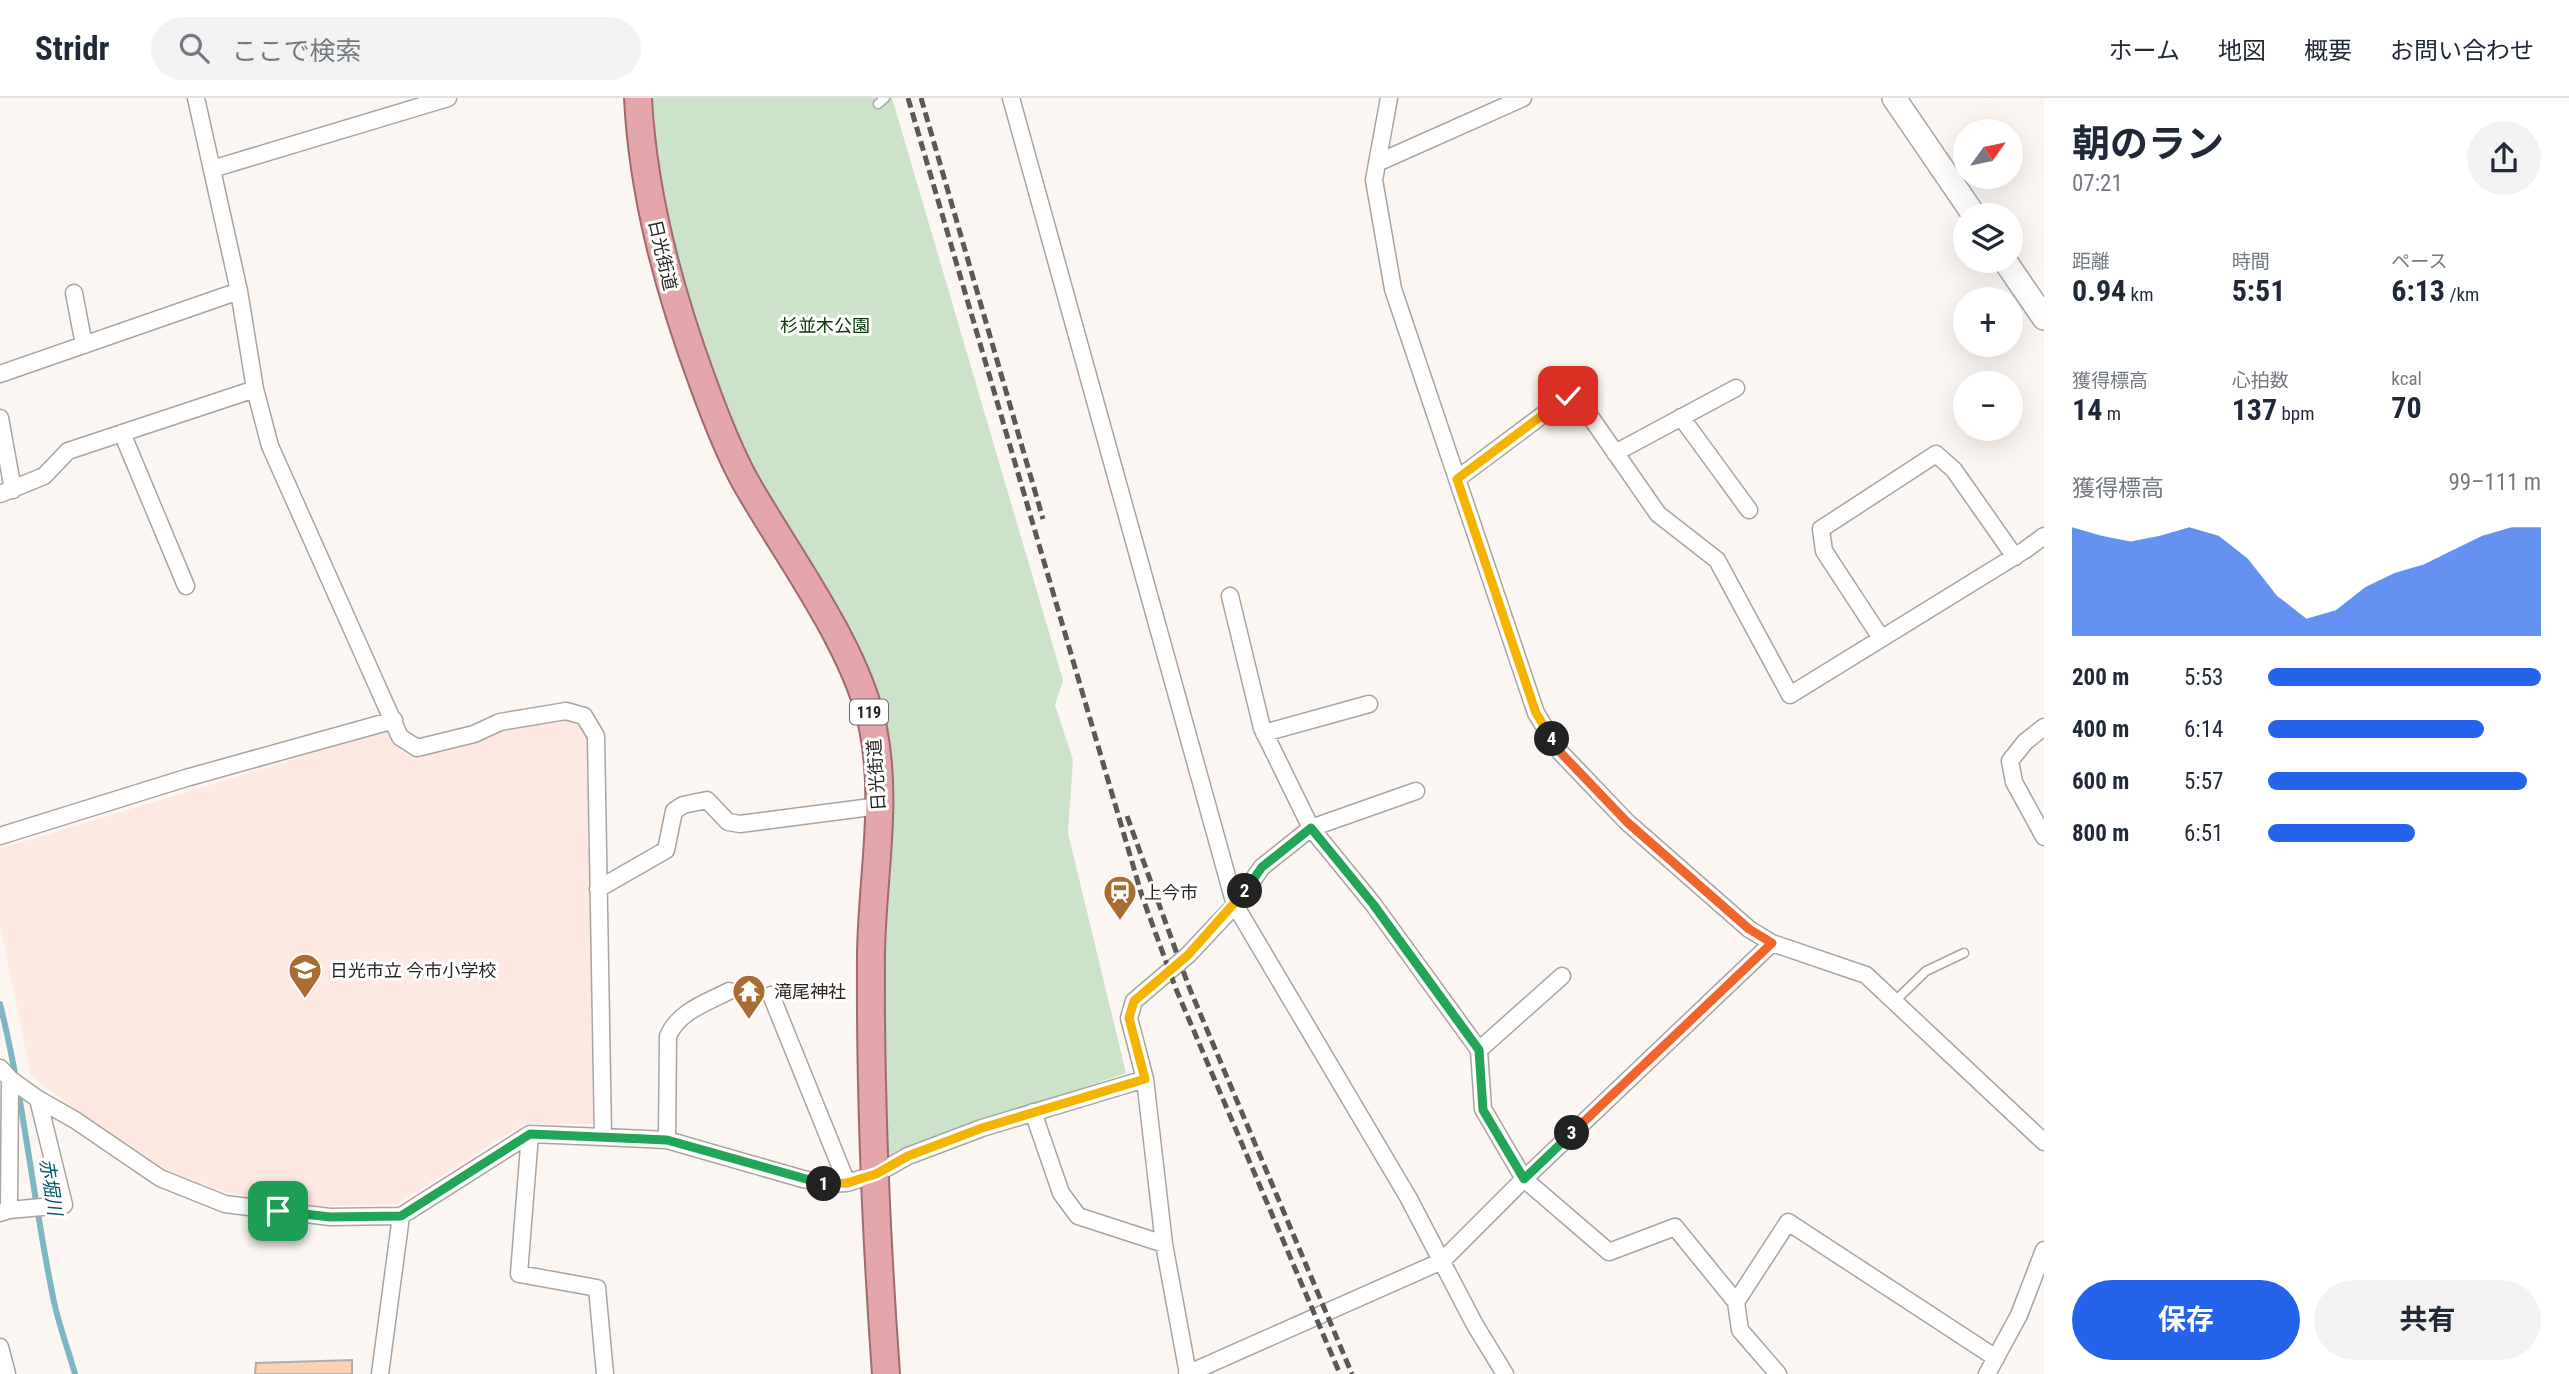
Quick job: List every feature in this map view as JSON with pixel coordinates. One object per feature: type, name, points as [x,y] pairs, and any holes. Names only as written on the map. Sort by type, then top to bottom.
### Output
[{"type":"highway","name":"日光街道","points":[[638,98],[643,156],[655,227],[675,304],[714,411],[743,477],[830,624],[854,673],[873,727],[880,834],[872,925],[876,1174],[878,1269],[886,1374]]},
{"type":"main road","points":[[1894,98],[1966,203]]},
{"type":"main road","points":[[2013,273],[2044,318]]},
{"type":"street","points":[[196,98],[239,291],[255,389],[270,446],[400,737],[417,748],[474,734],[500,722],[565,711],[584,716],[596,736],[603,1137]]},
{"type":"street","points":[[212,169],[448,98]]},
{"type":"street","points":[[1011,98],[1235,905],[1408,1197],[1475,1325],[1505,1374]]},
{"type":"street","points":[[1389,98],[1374,180],[1393,289],[1536,713],[1560,752],[1627,822],[1749,929],[1772,943],[1866,975],[2044,1142]]},
{"type":"street","points":[[1377,163],[1523,98]]},
{"type":"street","points":[[0,374],[239,291]]},
{"type":"street","points":[[74,293],[84,345]]},
{"type":"street","points":[[1615,453],[1736,388]]},
{"type":"street","points":[[0,418],[7,492],[44,476],[68,451],[255,389]]},
{"type":"street","points":[[1457,479],[1568,396],[1578,399],[1658,514],[1717,561],[1790,695],[2044,536]]},
{"type":"street","points":[[1681,417],[1749,510]]},
{"type":"street","points":[[122,433],[186,586]]},
{"type":"street","points":[[1881,638],[1824,551],[1821,529],[1936,454],[1954,470],[2015,556]]},
{"type":"street","points":[[1230,596],[1264,733],[1311,828],[1373,904],[1479,1050],[1483,1110],[1524,1179],[1609,1252],[1675,1227],[1736,1301],[1740,1330],[1778,1374]]},
{"type":"street","points":[[1264,733],[1369,705]]},
{"type":"street","points":[[0,836],[186,778],[394,720]]},
{"type":"street","points":[[2044,727],[2025,742],[2010,761],[2014,782],[2044,836]]},
{"type":"street","points":[[1416,791],[1311,828],[1262,867],[1235,905],[1188,955],[1134,1001],[1129,1018],[1145,1079],[1164,1244],[1188,1374],[1442,1261],[1524,1179],[1772,943]]},
{"type":"street","points":[[598,889],[666,850],[674,811],[683,805],[707,800],[728,822],[740,824],[879,806]]},
{"type":"street","points":[[1479,1050],[1562,976]]},
{"type":"street","points":[[667,1140],[668,1036],[674,1022],[729,991]]},
{"type":"street","points":[[771,995],[847,1183]]},
{"type":"street","points":[[5,1074],[38,1099],[75,1120],[160,1178],[225,1204],[330,1217],[401,1216],[530,1134],[667,1140],[803,1179],[826,1184],[847,1183],[876,1174],[908,1156],[982,1128],[1145,1079]]},
{"type":"street","points":[[5,1074],[11,1211],[65,1205],[38,1099]]},
{"type":"street","points":[[1033,1112],[1061,1194],[1078,1216],[1164,1244]]},
{"type":"street","points":[[530,1134],[519,1274],[597,1287],[605,1374]]},
{"type":"street","points":[[380,1374],[401,1216]]},
{"type":"street","points":[[1736,1301],[1788,1222],[1996,1358]]},
{"type":"street","points":[[1987,1374],[2020,1315],[2044,1250]]},
{"type":"street","points":[[0,1347],[7,1374]]},
{"type":"lane","points":[[1894,1002],[1926,971],[1964,953]]},
{"type":"shaded area","name":"日光市立 今市小学校","points":[[568,719],[577,721],[592,741],[596,1124],[523,1124],[397,1204],[325,1206],[225,1192],[159,1167],[108,1134],[31,1076],[0,925],[0,849],[389,730],[393,745],[410,756],[499,732]]},
{"type":"green space","name":"杉並木公園","points":[[653,98],[892,98],[1063,680],[1055,705],[1073,760],[1068,833],[1126,1073],[917,1145],[883,1163],[881,734],[747,475],[662,221]]},
{"type":"building","points":[[352,1360],[352,1374],[255,1374],[256,1363]]},
{"type":"waterway","name":"赤堀川","points":[[0,1004],[16,1077],[53,1297],[75,1374]]},
{"type":"railway","points":[[908,98],[1142,896],[1176,989],[1340,1374]]},
{"type":"railway","points":[[921,98],[1043,519]]},
{"type":"railway","points":[[1127,816],[1189,987],[1352,1374]]},
{"type":"place","name":"上今市","points":[[1120,922]]},
{"type":"place","name":"日光市立 今市小学校","points":[[305,1000]]},
{"type":"place","name":"滝尾神社","points":[[749,1021]]},
{"type":"route","points":[[278,1211],[330,1217],[401,1216],[530,1134],[667,1140],[803,1179],[826,1184],[847,1183],[876,1174],[908,1156],[982,1128],[1145,1079],[1129,1018],[1134,1001],[1188,955],[1235,905],[1262,867],[1311,828],[1373,904],[1479,1050],[1483,1110],[1524,1179],[1772,943],[1749,929],[1627,822],[1560,752],[1536,713],[1457,479],[1568,396]]}]
